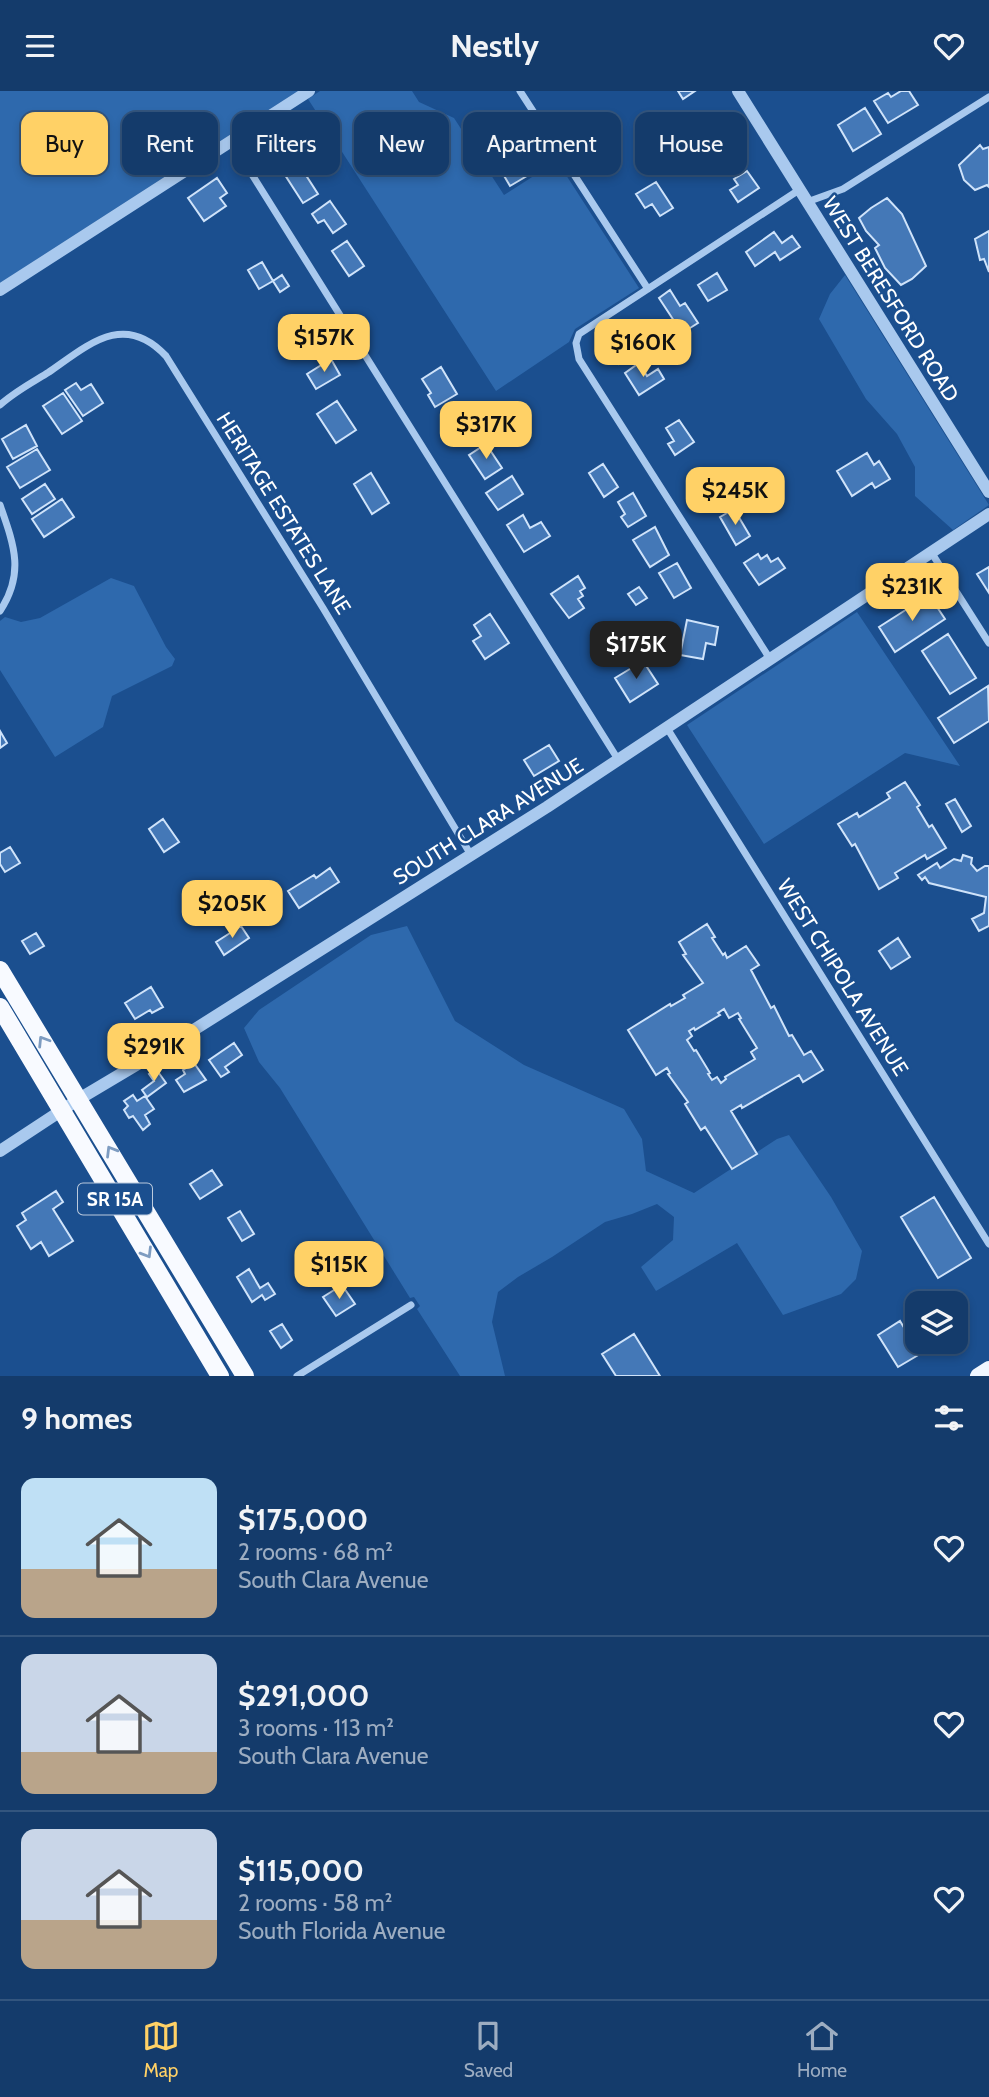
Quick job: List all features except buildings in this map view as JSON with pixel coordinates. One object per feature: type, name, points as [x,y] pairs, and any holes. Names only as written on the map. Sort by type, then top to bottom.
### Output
[{"type":"highway","name":"SR 15A","points":[[0,970],[245,1376]]},
{"type":"highway","name":"SR 15A","points":[[0,1007],[220,1376]]},
{"type":"highway","points":[[168,1287],[185,1297],[231,1376]]},
{"type":"main road","points":[[978,1376],[989,1369]]},
{"type":"street","points":[[0,290],[309,91]]},
{"type":"street","points":[[520,91],[648,289]]},
{"type":"street","name":"WEST BERESFORD ROAD","points":[[738,91],[989,492]]},
{"type":"street","points":[[807,202],[843,189],[989,97]]},
{"type":"street","points":[[231,141],[619,761]]},
{"type":"street","points":[[770,659],[579,359],[576,343],[579,334],[799,190]]},
{"type":"street","name":"HERITAGE ESTATES LANE","points":[[0,405],[101,337],[129,334],[141,337],[156,346],[166,356],[324,608],[471,855]]},
{"type":"street","points":[[0,505],[15,548],[15,578],[8,600],[0,611]]},
{"type":"street","name":"SOUTH CLARA AVENUE","points":[[0,1151],[619,761],[989,514]]},
{"type":"street","points":[[931,552],[985,630],[989,643]]},
{"type":"street","name":"WEST CHIPOLA AVENUE","points":[[667,728],[989,1244]]},
{"type":"street","points":[[297,1376],[411,1305]]},
{"type":"shaded area","points":[[0,91],[298,91],[265,112],[232,112],[232,134],[218,143],[218,112],[122,112],[122,175],[168,175],[0,283]]},
{"type":"shaded area","points":[[320,91],[412,91],[419,102],[441,112],[354,112],[354,170],[340,149],[340,112],[316,112],[308,99]]},
{"type":"shaded area","points":[[449,116],[454,118],[463,132],[463,175],[491,175],[504,195],[535,175],[566,175],[639,288],[575,329],[569,342],[496,391],[357,175],[449,175]]},
{"type":"shaded area","points":[[845,275],[989,505],[953,530],[915,496],[915,467],[897,434],[866,399],[819,319],[830,294]]},
{"type":"shaded area","points":[[111,578],[134,586],[175,659],[172,666],[112,696],[103,727],[55,757],[0,670],[0,621],[5,617],[21,622],[40,618]]},
{"type":"shaded area","points":[[857,612],[960,766],[905,753],[764,844],[687,725]]},
{"type":"shaded area","points":[[407,926],[455,1021],[524,1065],[624,1109],[642,1139],[646,1171],[694,1193],[777,1139],[789,1135],[831,1197],[862,1251],[856,1279],[841,1294],[783,1315],[737,1243],[656,1291],[641,1267],[673,1240],[674,1217],[657,1204],[605,1222],[498,1292],[492,1322],[505,1376],[460,1376],[417,1309],[420,1306],[414,1297],[410,1298],[280,1088],[259,1062],[244,1028],[259,1010],[371,935]]}]
